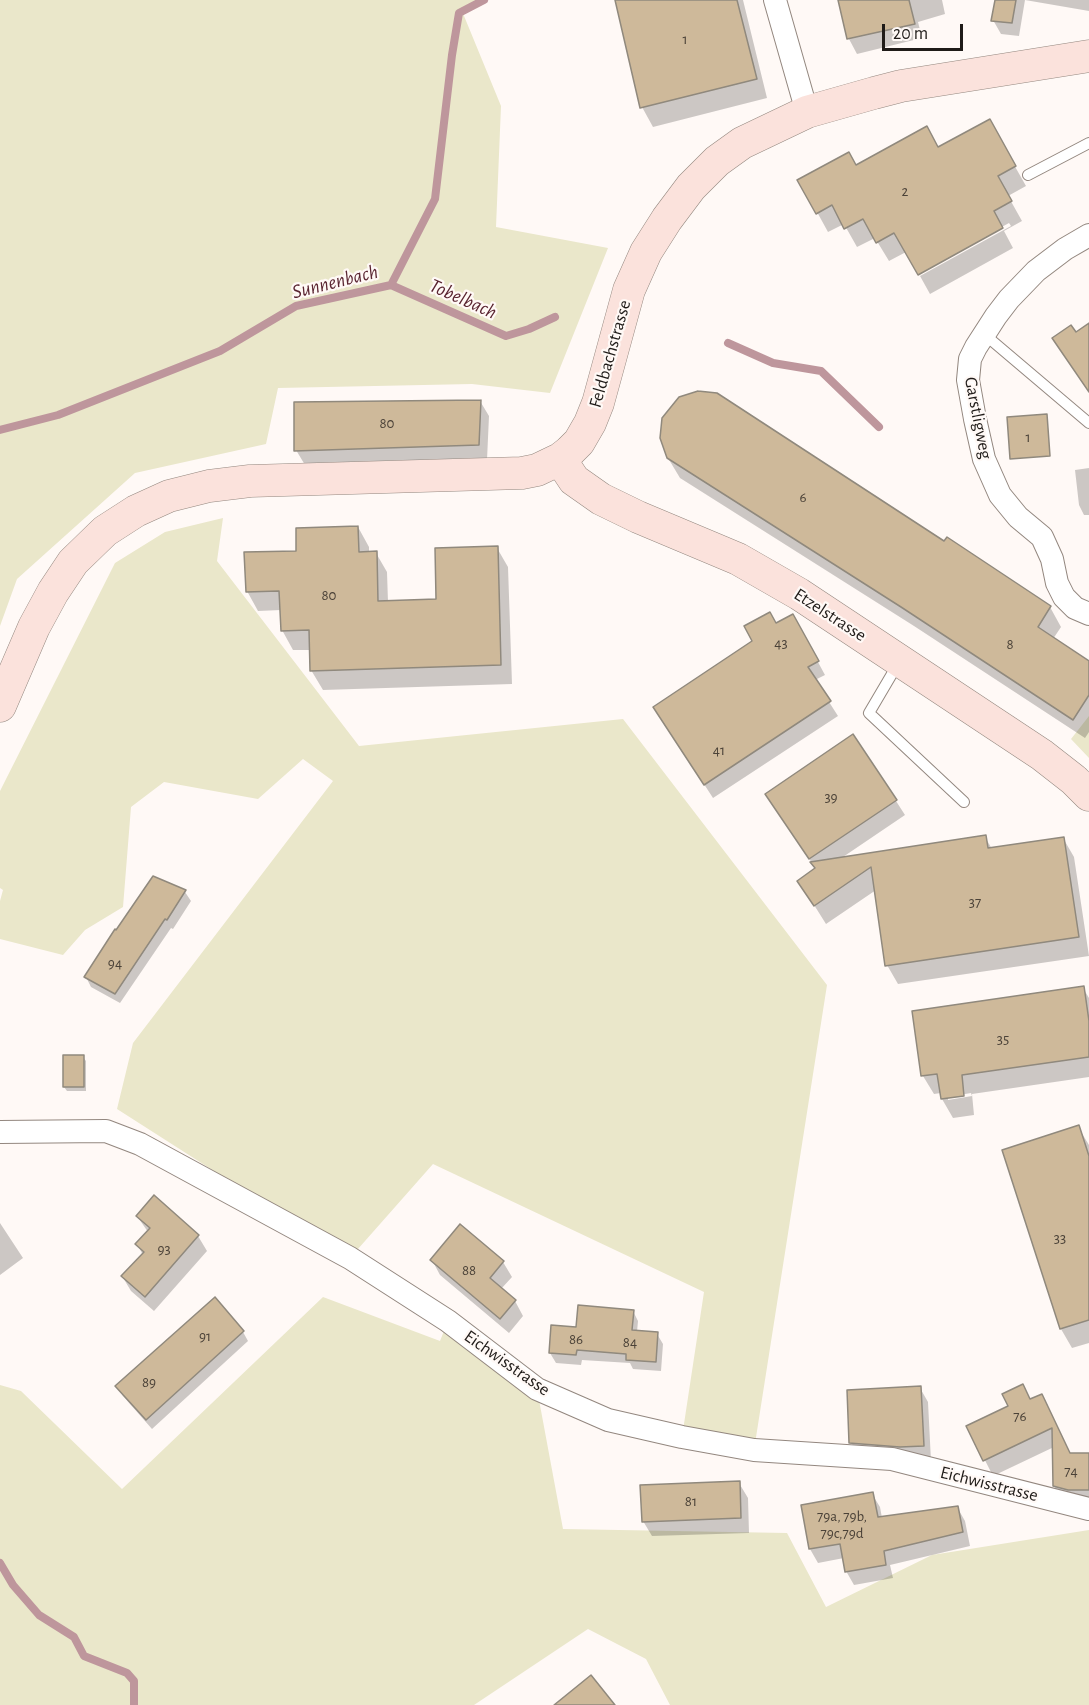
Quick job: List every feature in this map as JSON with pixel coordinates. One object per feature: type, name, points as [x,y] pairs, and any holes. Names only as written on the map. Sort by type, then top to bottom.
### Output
[{"type":"main road","name":"Feldbachstrasse","points":[[0,706],[34,627],[73,562],[105,531],[136,511],[169,496],[208,486],[250,481],[522,473],[537,470],[560,459],[579,442],[590,423],[598,403],[629,290],[646,252],[691,187],[717,161],[742,144],[807,112],[901,86],[1089,56]]},
{"type":"main road","name":"Etzelstrasse","points":[[560,459],[574,480],[601,499],[738,559],[799,594],[1042,755],[1089,795]]},
{"type":"street","points":[[775,0],[807,112]]},
{"type":"street","name":"Garstligweg","points":[[1089,235],[1051,260],[1022,285],[996,316],[970,359],[968,380],[984,459],[1000,495],[1018,517],[1042,537],[1052,559],[1057,583],[1064,597],[1075,608],[1089,614]]},
{"type":"street","name":"Eichwisstrasse","points":[[0,1132],[106,1131],[140,1144],[350,1258],[448,1321],[537,1389],[608,1420],[754,1450],[892,1459],[1089,1509]]},
{"type":"lane","points":[[1028,175],[1089,142]]},
{"type":"lane","points":[[984,334],[1089,423]]},
{"type":"lane","points":[[900,662],[869,713],[964,802]]},
{"type":"shaded area","points":[[0,0],[477,0],[462,11],[501,106],[496,227],[608,248],[550,393],[472,384],[278,388],[266,444],[135,473],[17,579],[0,626]]},
{"type":"shaded area","points":[[223,518],[217,561],[359,746],[623,719],[827,985],[754,1450],[682,1437],[704,1292],[433,1164],[350,1258],[117,1109],[133,1043],[333,781],[303,759],[258,799],[164,782],[131,807],[123,907],[85,930],[63,955],[0,939],[0,901],[3,890],[0,888],[0,791],[115,563],[165,532]]},
{"type":"shaded area","points":[[1089,716],[1089,758],[1071,739]]},
{"type":"shaded area","points":[[323,1297],[440,1341],[448,1321],[537,1389],[563,1529],[787,1533],[826,1607],[932,1555],[1089,1530],[1089,1705],[670,1705],[646,1659],[588,1629],[474,1705],[0,1705],[0,1385],[21,1391],[122,1489]]},
{"type":"building","points":[[615,0],[737,0],[757,79],[640,108]]},
{"type":"building","points":[[838,0],[909,0],[915,24],[847,39]]},
{"type":"building","points":[[995,0],[1016,0],[1012,23],[991,21]]},
{"type":"building","points":[[990,119],[1016,166],[998,176],[1012,201],[994,211],[1003,228],[918,275],[894,233],[876,243],[863,219],[844,229],[832,205],[816,214],[797,180],[849,152],[856,165],[927,126],[938,147]]},
{"type":"building","points":[[1089,323],[1089,392],[1052,338],[1071,325],[1076,332]]},
{"type":"building","points":[[698,391],[717,393],[944,541],[947,537],[1051,606],[1038,627],[1089,661],[1089,695],[1073,720],[667,458],[660,438],[662,418],[679,397]]},
{"type":"building","points":[[481,400],[479,445],[294,451],[294,402]]},
{"type":"building","points":[[1047,414],[1050,456],[1010,459],[1007,417]]},
{"type":"building","points":[[358,526],[359,552],[377,551],[378,601],[436,599],[435,548],[498,546],[501,665],[310,671],[309,630],[281,631],[279,591],[246,592],[244,552],[296,551],[296,528]]},
{"type":"building","points":[[770,612],[776,623],[793,614],[819,661],[808,667],[831,701],[704,785],[653,707],[752,641],[744,626]]},
{"type":"building","points":[[853,734],[897,800],[809,859],[765,794]]},
{"type":"building","points":[[986,835],[988,848],[1064,837],[1079,937],[885,966],[871,867],[814,906],[797,881],[815,868],[810,862]]},
{"type":"building","points":[[153,876],[186,890],[115,994],[84,977]]},
{"type":"building","points":[[1084,986],[1089,1021],[1089,1057],[962,1075],[964,1096],[941,1099],[937,1074],[921,1076],[912,1011]]},
{"type":"building","points":[[63,1055],[84,1055],[84,1087],[63,1087]]},
{"type":"building","points":[[1079,1125],[1089,1156],[1089,1320],[1060,1329],[1002,1150]]},
{"type":"building","points":[[154,1195],[199,1235],[145,1297],[121,1276],[144,1252],[135,1244],[150,1228],[136,1216]]},
{"type":"building","points":[[460,1224],[504,1261],[490,1278],[516,1300],[500,1319],[430,1260]]},
{"type":"building","points":[[215,1297],[244,1331],[146,1420],[115,1386]]},
{"type":"building","points":[[578,1305],[634,1310],[632,1330],[658,1332],[656,1362],[626,1360],[626,1354],[577,1350],[576,1355],[549,1353],[551,1325],[576,1327]]},
{"type":"building","points":[[1023,1384],[1030,1399],[1042,1394],[1070,1453],[1089,1453],[1089,1490],[1068,1490],[1053,1486],[1052,1428],[983,1461],[966,1426],[1008,1406],[1002,1394]]},
{"type":"building","points":[[921,1386],[924,1446],[900,1447],[849,1443],[847,1390]]},
{"type":"building","points":[[740,1481],[741,1518],[642,1522],[640,1485]]},
{"type":"building","points":[[873,1492],[878,1517],[958,1506],[963,1532],[884,1551],[886,1565],[845,1572],[840,1544],[809,1549],[801,1505]]},
{"type":"building","points":[[591,1675],[615,1705],[554,1705]]},
{"type":"waterway","name":"Sunnenbach","points":[[0,430],[58,415],[220,351],[296,306],[391,285],[435,199],[459,13],[484,0]]},
{"type":"waterway","name":"Tobelbach","points":[[391,285],[506,336],[555,317]]},
{"type":"waterway","name":"Tobelbach","points":[[728,343],[773,363],[821,371],[879,427]]},
{"type":"waterway","points":[[0,1563],[13,1585],[39,1615],[74,1637],[84,1656],[127,1673],[134,1681],[134,1705]]}]
